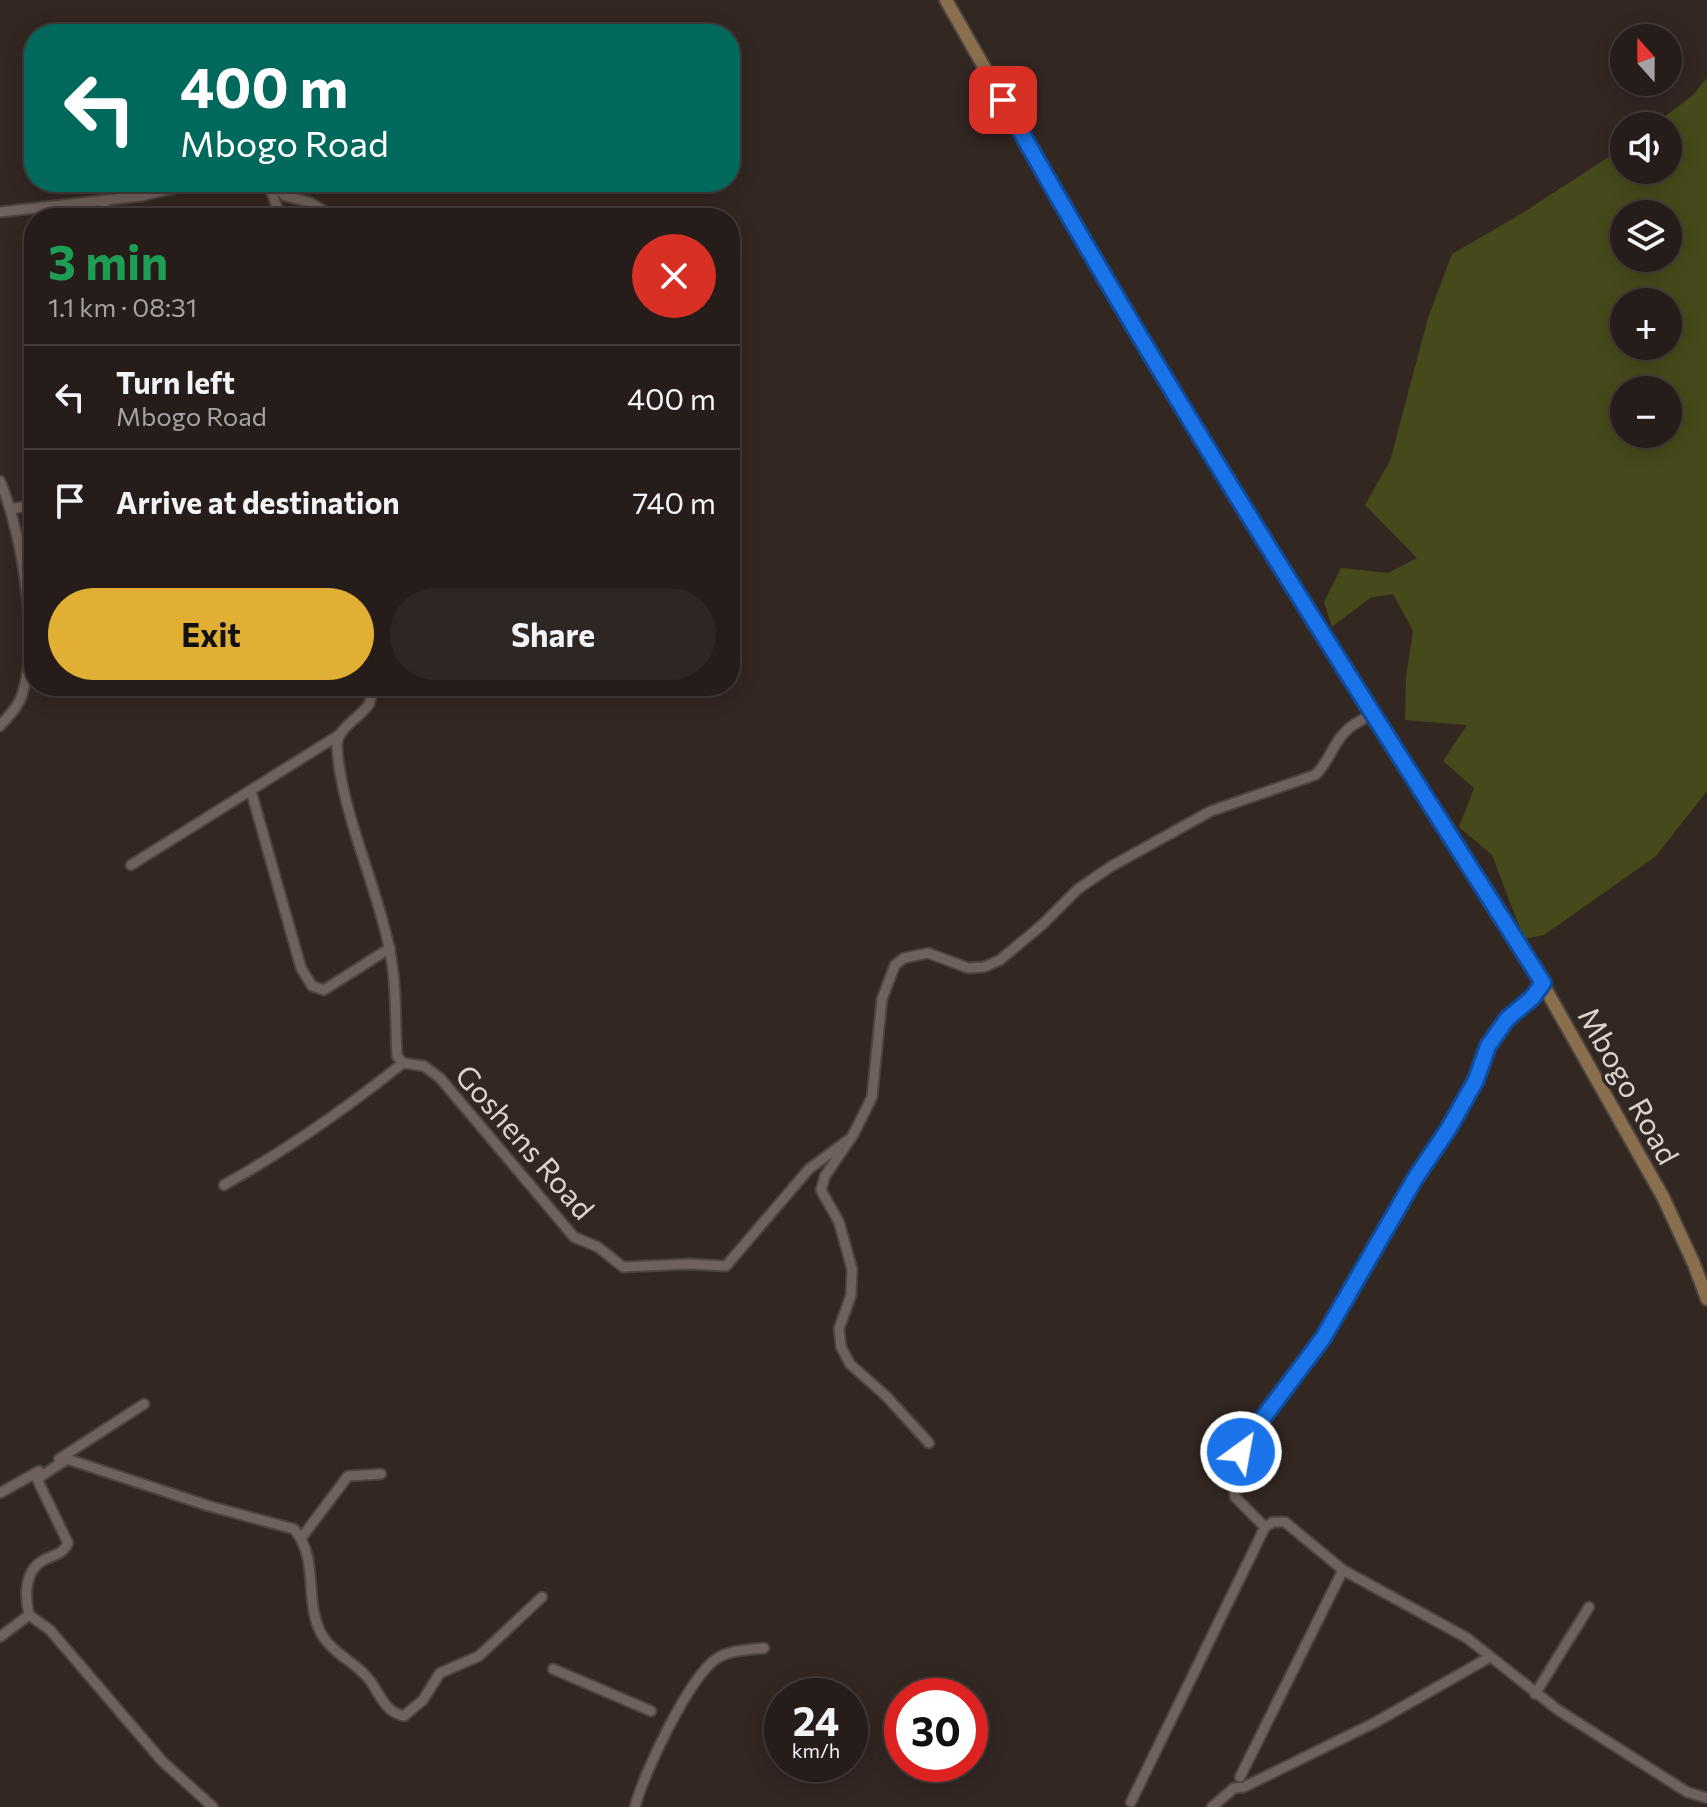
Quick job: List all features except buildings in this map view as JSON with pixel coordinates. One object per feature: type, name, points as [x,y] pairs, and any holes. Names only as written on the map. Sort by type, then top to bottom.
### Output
[{"type":"main road","name":"Mbogo Road","points":[[946,0],[1143,340],[1543,983],[1663,1197],[1707,1299]]},
{"type":"street","points":[[142,192],[142,196]]},
{"type":"street","points":[[34,208],[158,192]]},
{"type":"street","points":[[281,192],[319,208]]},
{"type":"street","points":[[103,200],[105,208]]},
{"type":"street","points":[[0,212],[24,209]]},
{"type":"street","points":[[0,481],[10,509],[24,579]]},
{"type":"street","points":[[10,509],[24,507]]},
{"type":"street","points":[[0,726],[18,705],[24,683]]},
{"type":"street","points":[[131,865],[339,735],[368,704],[370,696]]},
{"type":"street","points":[[929,1443],[886,1396],[850,1364],[841,1347],[839,1329],[851,1295],[852,1269],[839,1222],[825,1199],[821,1184],[853,1135],[872,1097],[882,999],[895,965],[904,958],[928,953],[968,968],[984,967],[1000,960],[1078,889],[1110,867],[1211,811],[1315,775],[1323,769],[1346,730],[1373,714]]},
{"type":"street","points":[[224,1185],[339,1114],[403,1063],[397,1056],[395,983],[390,948],[348,805],[337,747],[339,735]]},
{"type":"street","points":[[251,791],[301,968],[312,986],[324,990],[390,948]]},
{"type":"street","points":[[1265,1527],[1235,1497],[1232,1470],[1251,1434],[1323,1338],[1416,1177],[1449,1128],[1476,1080],[1488,1046],[1507,1019],[1532,998],[1543,983]]},
{"type":"street","name":"Goshens Road","points":[[403,1063],[424,1066],[440,1078],[574,1237],[598,1247],[623,1267],[726,1266],[809,1169],[853,1135]]},
{"type":"street","points":[[0,1493],[89,1441],[144,1404]]},
{"type":"street","points":[[213,1807],[162,1761],[50,1630],[29,1615],[29,1574],[39,1562],[64,1550],[68,1543],[37,1479],[67,1459],[209,1506],[294,1529],[302,1537],[309,1561],[314,1614],[323,1636],[370,1679],[386,1707],[395,1714],[404,1716],[423,1700],[440,1673],[479,1656],[542,1597]]},
{"type":"street","points":[[302,1537],[348,1476],[381,1474]]},
{"type":"street","points":[[1131,1802],[1265,1527],[1273,1522],[1285,1522],[1343,1570],[1467,1638],[1535,1694],[1687,1792],[1707,1798]]},
{"type":"street","points":[[1240,1777],[1343,1570]]},
{"type":"street","points":[[1535,1694],[1589,1607]]},
{"type":"street","points":[[0,1637],[29,1615]]},
{"type":"street","points":[[635,1807],[659,1744],[699,1676],[723,1654],[764,1648]]},
{"type":"street","points":[[1212,1807],[1234,1788],[1244,1787],[1376,1722],[1490,1657]]},
{"type":"street","points":[[553,1669],[651,1711]]},
{"type":"green space","points":[[1707,78],[1707,791],[1656,856],[1544,935],[1524,939],[1492,855],[1459,827],[1474,788],[1443,761],[1467,725],[1405,720],[1406,678],[1413,631],[1393,594],[1370,598],[1332,627],[1324,602],[1341,568],[1388,573],[1417,558],[1365,505],[1390,461],[1428,318],[1452,254],[1610,156],[1610,184],[1682,184],[1682,112],[1671,112],[1692,96]]},
{"type":"route","points":[[1003,100],[1177,397],[1334,653],[1543,983],[1532,998],[1507,1019],[1488,1046],[1476,1080],[1449,1128],[1416,1177],[1323,1338],[1241,1452]]}]
